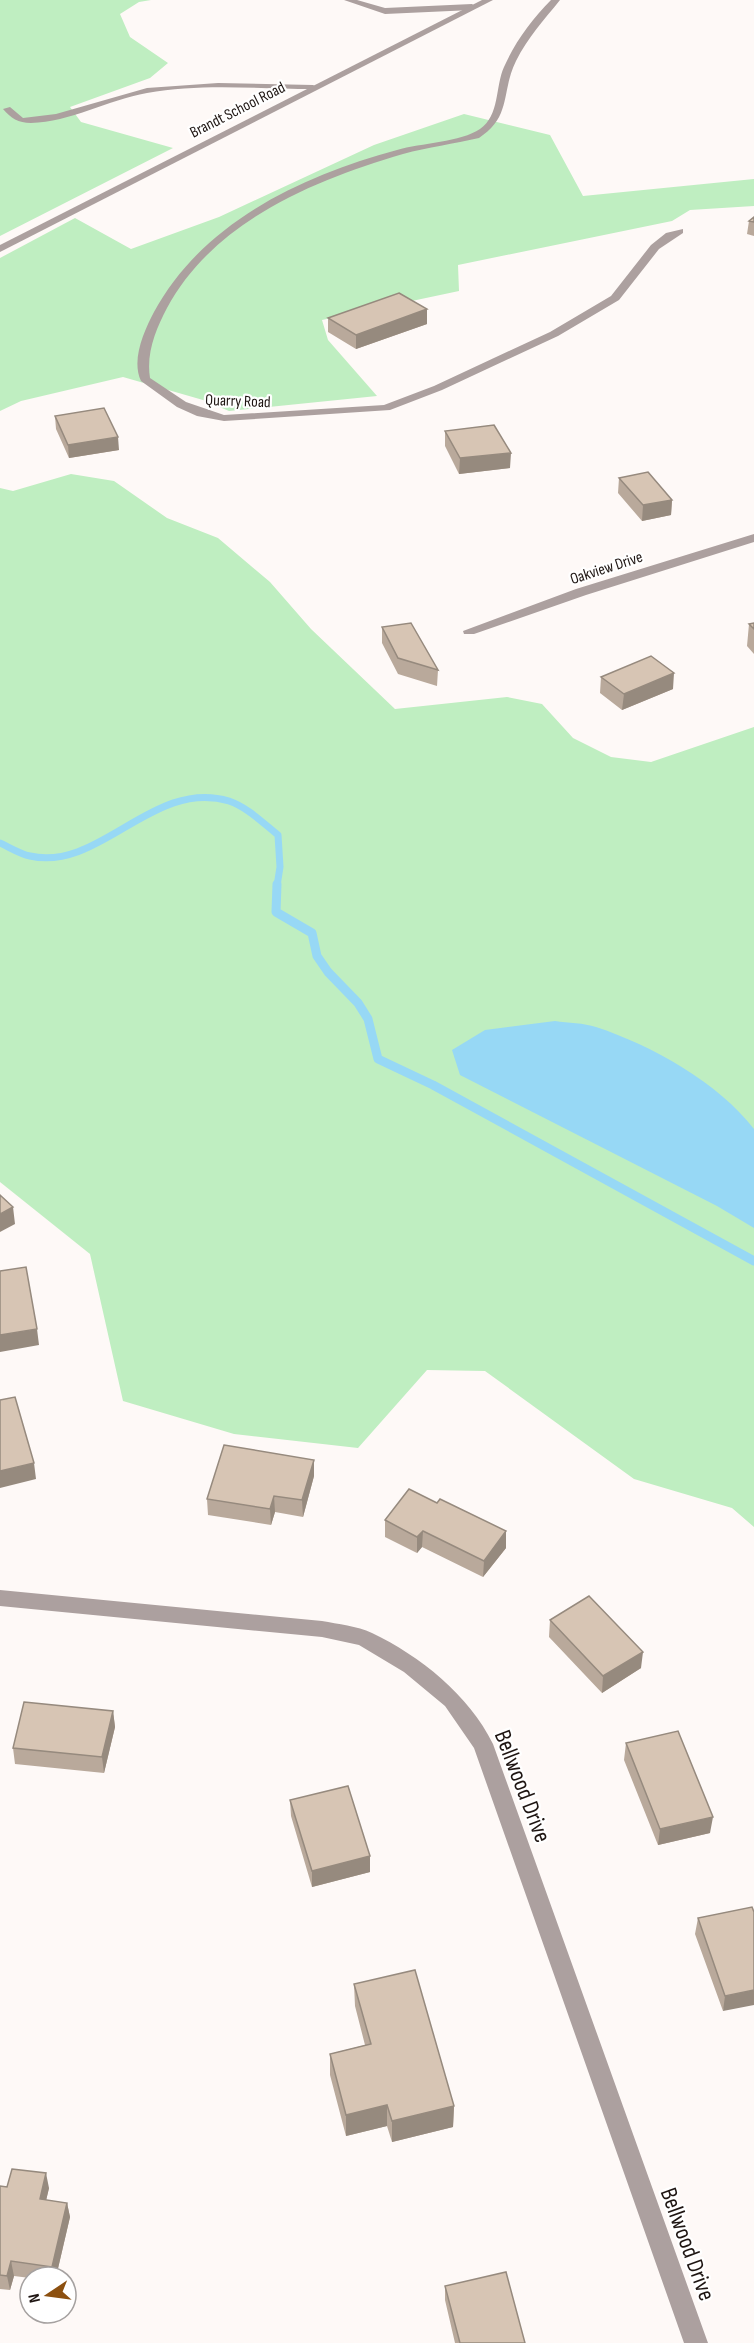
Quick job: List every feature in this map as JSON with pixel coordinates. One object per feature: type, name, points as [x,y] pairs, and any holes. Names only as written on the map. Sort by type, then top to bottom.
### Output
[{"type":"street","points":[[348,0],[385,11],[472,7]]},
{"type":"street","name":"Brandt School Road","points":[[0,249],[313,87],[489,0]]},
{"type":"street","name":"Quarry Road","points":[[556,0],[533,25],[508,69],[499,115],[484,132],[476,136],[401,152],[337,174],[265,209],[211,244],[189,265],[161,307],[145,346],[142,366],[145,380],[158,391],[201,415],[241,418],[386,408],[438,388],[582,319],[615,298],[656,247],[670,235],[679,231]]},
{"type":"street","name":"Oakview Drive","points":[[469,631],[581,591],[754,538]]},
{"type":"street","name":"Bellwood Drive","points":[[0,1598],[322,1629],[364,1638],[411,1666],[452,1700],[483,1744],[696,2343]]},
{"type":"lane","points":[[7,109],[19,119],[26,120],[48,118],[143,92],[230,87],[313,87]]},
{"type":"green space","points":[[0,0],[151,0],[139,2],[120,14],[130,37],[168,63],[150,78],[70,107],[81,122],[173,148],[0,236]]},
{"type":"green space","points":[[464,114],[550,135],[583,196],[754,179],[754,206],[690,210],[672,221],[458,265],[459,291],[322,320],[328,340],[377,396],[229,411],[203,400],[123,377],[21,401],[0,411],[0,258],[75,218],[131,249],[219,217],[374,145]]},
{"type":"green space","points":[[71,474],[114,481],[167,518],[218,538],[270,582],[311,629],[395,709],[507,697],[542,704],[573,738],[611,757],[651,762],[754,727],[754,1527],[732,1508],[634,1479],[485,1371],[427,1370],[358,1448],[234,1434],[123,1401],[90,1254],[0,1182],[0,488],[13,491]]},
{"type":"water","points":[[555,1021],[591,1026],[639,1044],[703,1081],[739,1112],[754,1129],[754,1228],[717,1206],[460,1075],[452,1050],[485,1030]]},
{"type":"building","points":[[399,293],[427,309],[356,335],[328,318]]},
{"type":"building","points":[[104,408],[118,437],[68,445],[55,416]]},
{"type":"building","points":[[494,425],[511,453],[460,458],[445,431]]},
{"type":"building","points":[[648,472],[672,500],[643,505],[619,478]]},
{"type":"building","points":[[411,623],[438,670],[398,658],[382,627]]},
{"type":"building","points":[[651,656],[674,673],[624,694],[601,677]]},
{"type":"building","points":[[0,1195],[13,1207],[0,1214]]},
{"type":"building","points":[[26,1267],[37,1329],[0,1335],[0,1271]]},
{"type":"building","points":[[15,1397],[34,1463],[0,1471],[0,1400]]},
{"type":"building","points":[[224,1445],[314,1460],[302,1500],[274,1496],[270,1509],[207,1499]]},
{"type":"building","points":[[409,1489],[437,1503],[440,1499],[506,1531],[484,1561],[423,1531],[417,1537],[385,1520]]},
{"type":"building","points":[[589,1596],[643,1652],[603,1676],[550,1620]]},
{"type":"building","points":[[24,1702],[113,1711],[102,1757],[13,1748]]},
{"type":"building","points":[[678,1731],[713,1817],[660,1829],[626,1743]]},
{"type":"building","points":[[348,1786],[370,1856],[312,1871],[290,1800]]},
{"type":"building","points":[[752,1907],[754,1912],[754,1990],[725,1996],[698,1918]]},
{"type":"building","points":[[415,1970],[454,2106],[392,2121],[387,2105],[346,2115],[330,2054],[371,2044],[354,1984]]},
{"type":"building","points":[[12,2169],[46,2173],[40,2199],[67,2203],[52,2265],[11,2261],[7,2276],[0,2275],[0,2186],[7,2187]]},
{"type":"building","points":[[506,2272],[525,2343],[460,2343],[445,2286]]},
{"type":"waterway","points":[[0,843],[26,855],[56,857],[80,851],[176,802],[201,797],[229,801],[248,811],[278,835],[280,867],[277,886]]},
{"type":"waterway","points":[[277,884],[276,912],[312,933],[317,956],[328,972],[358,1003],[368,1019],[378,1059],[433,1085],[754,1261]]}]
